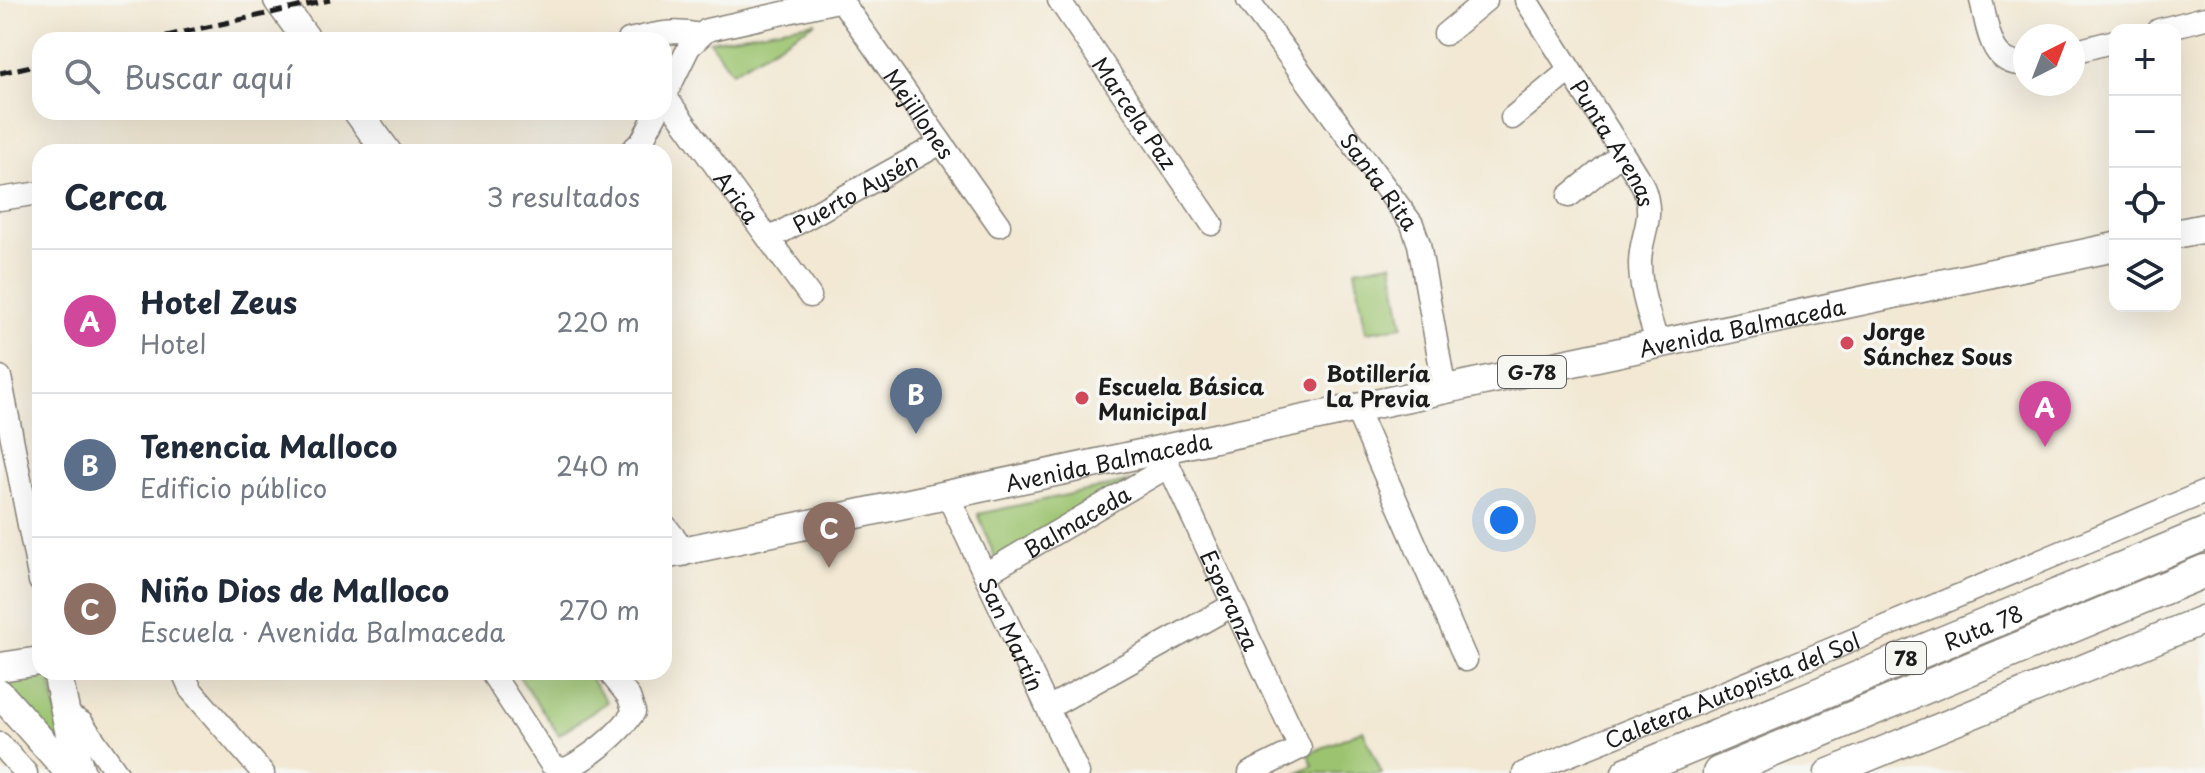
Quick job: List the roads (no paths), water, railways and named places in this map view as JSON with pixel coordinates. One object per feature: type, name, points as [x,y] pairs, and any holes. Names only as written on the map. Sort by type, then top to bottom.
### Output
[{"type":"highway","name":"Ruta 78","points":[[1628,773],[2198,536]]},
{"type":"highway","name":"Ruta 78","points":[[1719,773],[2205,574]]},
{"type":"main road","points":[[278,0],[301,32]]},
{"type":"main road","points":[[364,120],[381,144]]},
{"type":"main road","points":[[2181,233],[2205,228]]},
{"type":"main road","name":"Avenida Balmaceda","points":[[673,554],[948,496],[1165,458],[1356,409],[2109,248]]},
{"type":"main road","points":[[1829,773],[2205,619]]},
{"type":"main road","points":[[0,667],[32,662]]},
{"type":"main road","points":[[58,680],[81,773]]},
{"type":"main road","points":[[0,694],[70,773]]},
{"type":"street","points":[[672,82],[689,47],[700,35],[714,28],[841,0]]},
{"type":"street","name":"Mejillones","points":[[841,0],[999,225]]},
{"type":"street","name":"Marcela Paz","points":[[1059,0],[1212,224]]},
{"type":"street","name":"Santa Rita","points":[[1248,0],[1412,224],[1419,244],[1445,391]]},
{"type":"street","points":[[1445,34],[1486,0]]},
{"type":"street","name":"Punta Arenas","points":[[1526,0],[1647,197],[1649,219],[1640,262],[1643,289],[1658,346]]},
{"type":"street","points":[[1981,0],[1994,49],[2013,63]]},
{"type":"street","points":[[2181,24],[2205,18]]},
{"type":"street","points":[[663,32],[681,30],[700,35]]},
{"type":"street","points":[[2085,49],[2109,43]]},
{"type":"street","points":[[1512,118],[1570,70]]},
{"type":"street","name":"Arica","points":[[672,115],[810,296]]},
{"type":"street","points":[[639,144],[653,120]]},
{"type":"street","name":"Puerto Aysén","points":[[769,239],[941,143]]},
{"type":"street","points":[[1569,196],[1622,153]]},
{"type":"street","points":[[0,199],[32,194]]},
{"type":"street","points":[[0,377],[32,540]]},
{"type":"street","points":[[1356,409],[1466,660]]},
{"type":"street","name":"Balmaceda","points":[[985,574],[1165,458]]},
{"type":"street","name":"Esperanza","points":[[1165,458],[1300,748],[1250,773]]},
{"type":"street","name":"Caletera Autopista del Sol","points":[[1524,773],[1827,651],[2205,492]]},
{"type":"street","name":"San Martín","points":[[948,496],[1078,773]]},
{"type":"street","points":[[1048,708],[1233,605]]},
{"type":"street","points":[[187,680],[191,690],[263,773]]},
{"type":"street","points":[[496,680],[551,764],[564,770],[580,762],[626,723],[634,712],[629,697],[615,680]]},
{"type":"street","points":[[64,713],[82,723],[117,773]]},
{"type":"street","points":[[0,744],[26,773]]},
{"type":"railway","points":[[184,32],[330,0]]},
{"type":"railway","points":[[0,73],[32,66]]},
{"type":"place","name":"Jorge Sánchez Sous","points":[[1847,343]]},
{"type":"place","name":"Botillería La Previa","points":[[1310,385]]},
{"type":"place","name":"Escuela Básica Municipal","points":[[1082,398]]},
{"type":"place","name":"Tenencia Malloco","points":[[916,434]]},
{"type":"place","name":"Hotel Zeus","points":[[2045,447]]},
{"type":"place","name":"Niño Dios de Malloco","points":[[829,568]]}]
